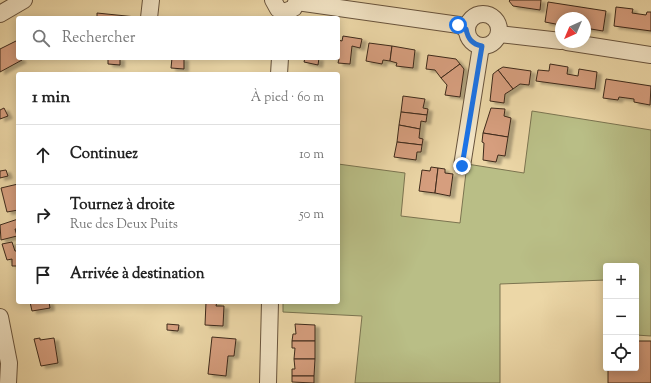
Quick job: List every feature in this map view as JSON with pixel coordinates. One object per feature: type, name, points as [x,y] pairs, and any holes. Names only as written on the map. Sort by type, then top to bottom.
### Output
[{"type":"street","points":[[0,14],[23,0]]},
{"type":"street","points":[[149,16],[150,0]]},
{"type":"street","points":[[273,0],[278,9],[284,15],[294,8],[297,1],[458,25],[466,29]]},
{"type":"street","points":[[486,7],[497,20],[499,34],[493,44],[482,46],[472,43],[466,29],[474,16],[486,7]]},
{"type":"street","points":[[499,34],[555,40]]},
{"type":"street","points":[[462,166],[482,46]]},
{"type":"street","points":[[591,46],[651,55]]},
{"type":"street","points":[[279,72],[280,60]]},
{"type":"street","points":[[268,383],[270,304]]},
{"type":"street","points":[[0,317],[9,363],[8,383]]},
{"type":"green space","points":[[532,111],[651,130],[651,336],[639,335],[639,263],[603,263],[603,280],[500,284],[500,383],[355,383],[362,316],[283,312],[283,304],[340,304],[340,164],[405,173],[401,216],[460,223],[467,164],[524,173]]},
{"type":"building","points":[[541,0],[540,10],[513,6],[509,1]]},
{"type":"building","points":[[548,2],[606,11],[603,31],[591,29],[591,12],[555,12],[555,24],[545,22]]},
{"type":"building","points":[[616,7],[633,9],[632,13],[646,15],[647,12],[651,12],[651,31],[614,26]]},
{"type":"building","points":[[97,13],[126,16],[97,16]]},
{"type":"building","points":[[343,36],[362,39],[360,48],[352,46],[350,64],[338,63],[340,60],[340,40],[342,41]]},
{"type":"building","points":[[16,41],[16,60],[22,60],[0,72],[0,49]]},
{"type":"building","points":[[369,43],[392,46],[390,61],[383,60],[382,64],[366,61]]},
{"type":"building","points":[[392,46],[415,50],[413,68],[396,66],[397,63],[390,61]]},
{"type":"building","points":[[428,55],[456,59],[460,64],[441,78],[435,70],[426,69]]},
{"type":"building","points":[[108,60],[120,60],[120,65],[108,64]]},
{"type":"building","points":[[172,60],[184,60],[184,69],[171,68]]},
{"type":"building","points":[[304,60],[319,60],[318,65],[304,62]]},
{"type":"building","points":[[460,64],[464,69],[460,97],[445,95],[447,85],[441,78]]},
{"type":"building","points":[[550,64],[568,67],[567,74],[578,76],[579,69],[597,72],[595,89],[536,81],[538,70],[549,71]]},
{"type":"building","points":[[503,67],[531,71],[529,85],[520,84],[513,89],[498,70]]},
{"type":"building","points":[[498,70],[513,89],[505,94],[504,103],[490,101],[493,74]]},
{"type":"building","points":[[606,79],[651,86],[650,105],[634,102],[634,99],[619,97],[618,100],[603,98]]},
{"type":"building","points":[[403,96],[425,99],[423,108],[428,109],[427,115],[401,112]]},
{"type":"building","points":[[4,108],[8,116],[0,119],[0,110]]},
{"type":"building","points":[[491,108],[505,109],[504,116],[511,118],[508,137],[483,133]]},
{"type":"building","points":[[401,112],[427,115],[426,122],[421,121],[420,129],[399,125]]},
{"type":"building","points":[[399,125],[420,129],[419,138],[423,139],[422,145],[397,142]]},
{"type":"building","points":[[483,133],[508,137],[505,156],[498,155],[496,162],[483,160]]},
{"type":"building","points":[[397,142],[422,145],[421,152],[417,152],[416,160],[394,157]]},
{"type":"building","points":[[431,167],[438,168],[435,193],[419,191],[422,170],[430,171]]},
{"type":"building","points":[[438,168],[445,169],[445,173],[453,174],[450,196],[435,193]]},
{"type":"building","points":[[6,170],[8,176],[0,178],[0,171]]},
{"type":"building","points":[[16,184],[16,210],[7,212],[1,188]]},
{"type":"building","points":[[16,220],[16,236],[1,240],[0,225]]},
{"type":"building","points":[[12,242],[16,251],[16,266],[12,266],[12,259],[7,260],[2,244]]},
{"type":"building","points":[[30,304],[49,304],[50,308],[32,311]]},
{"type":"building","points":[[206,304],[224,306],[223,326],[205,325]]},
{"type":"building","points":[[167,324],[179,325],[178,331],[167,330]]},
{"type":"building","points":[[295,324],[315,325],[315,341],[292,341],[293,334],[296,334]]},
{"type":"building","points":[[212,337],[236,339],[234,356],[228,356],[226,376],[208,374]]},
{"type":"building","points":[[40,338],[40,340],[54,338],[58,363],[41,366],[34,339]]},
{"type":"building","points":[[292,341],[315,341],[315,359],[294,359],[295,348],[292,348]]},
{"type":"building","points":[[639,341],[651,341],[651,383],[608,383],[608,371],[639,371]]},
{"type":"building","points":[[294,359],[315,359],[314,376],[292,376],[292,369],[295,369]]},
{"type":"building","points":[[292,376],[314,376],[314,383],[292,382]]},
{"type":"route","points":[[458,25],[466,29],[472,43],[482,46],[462,166]]}]
